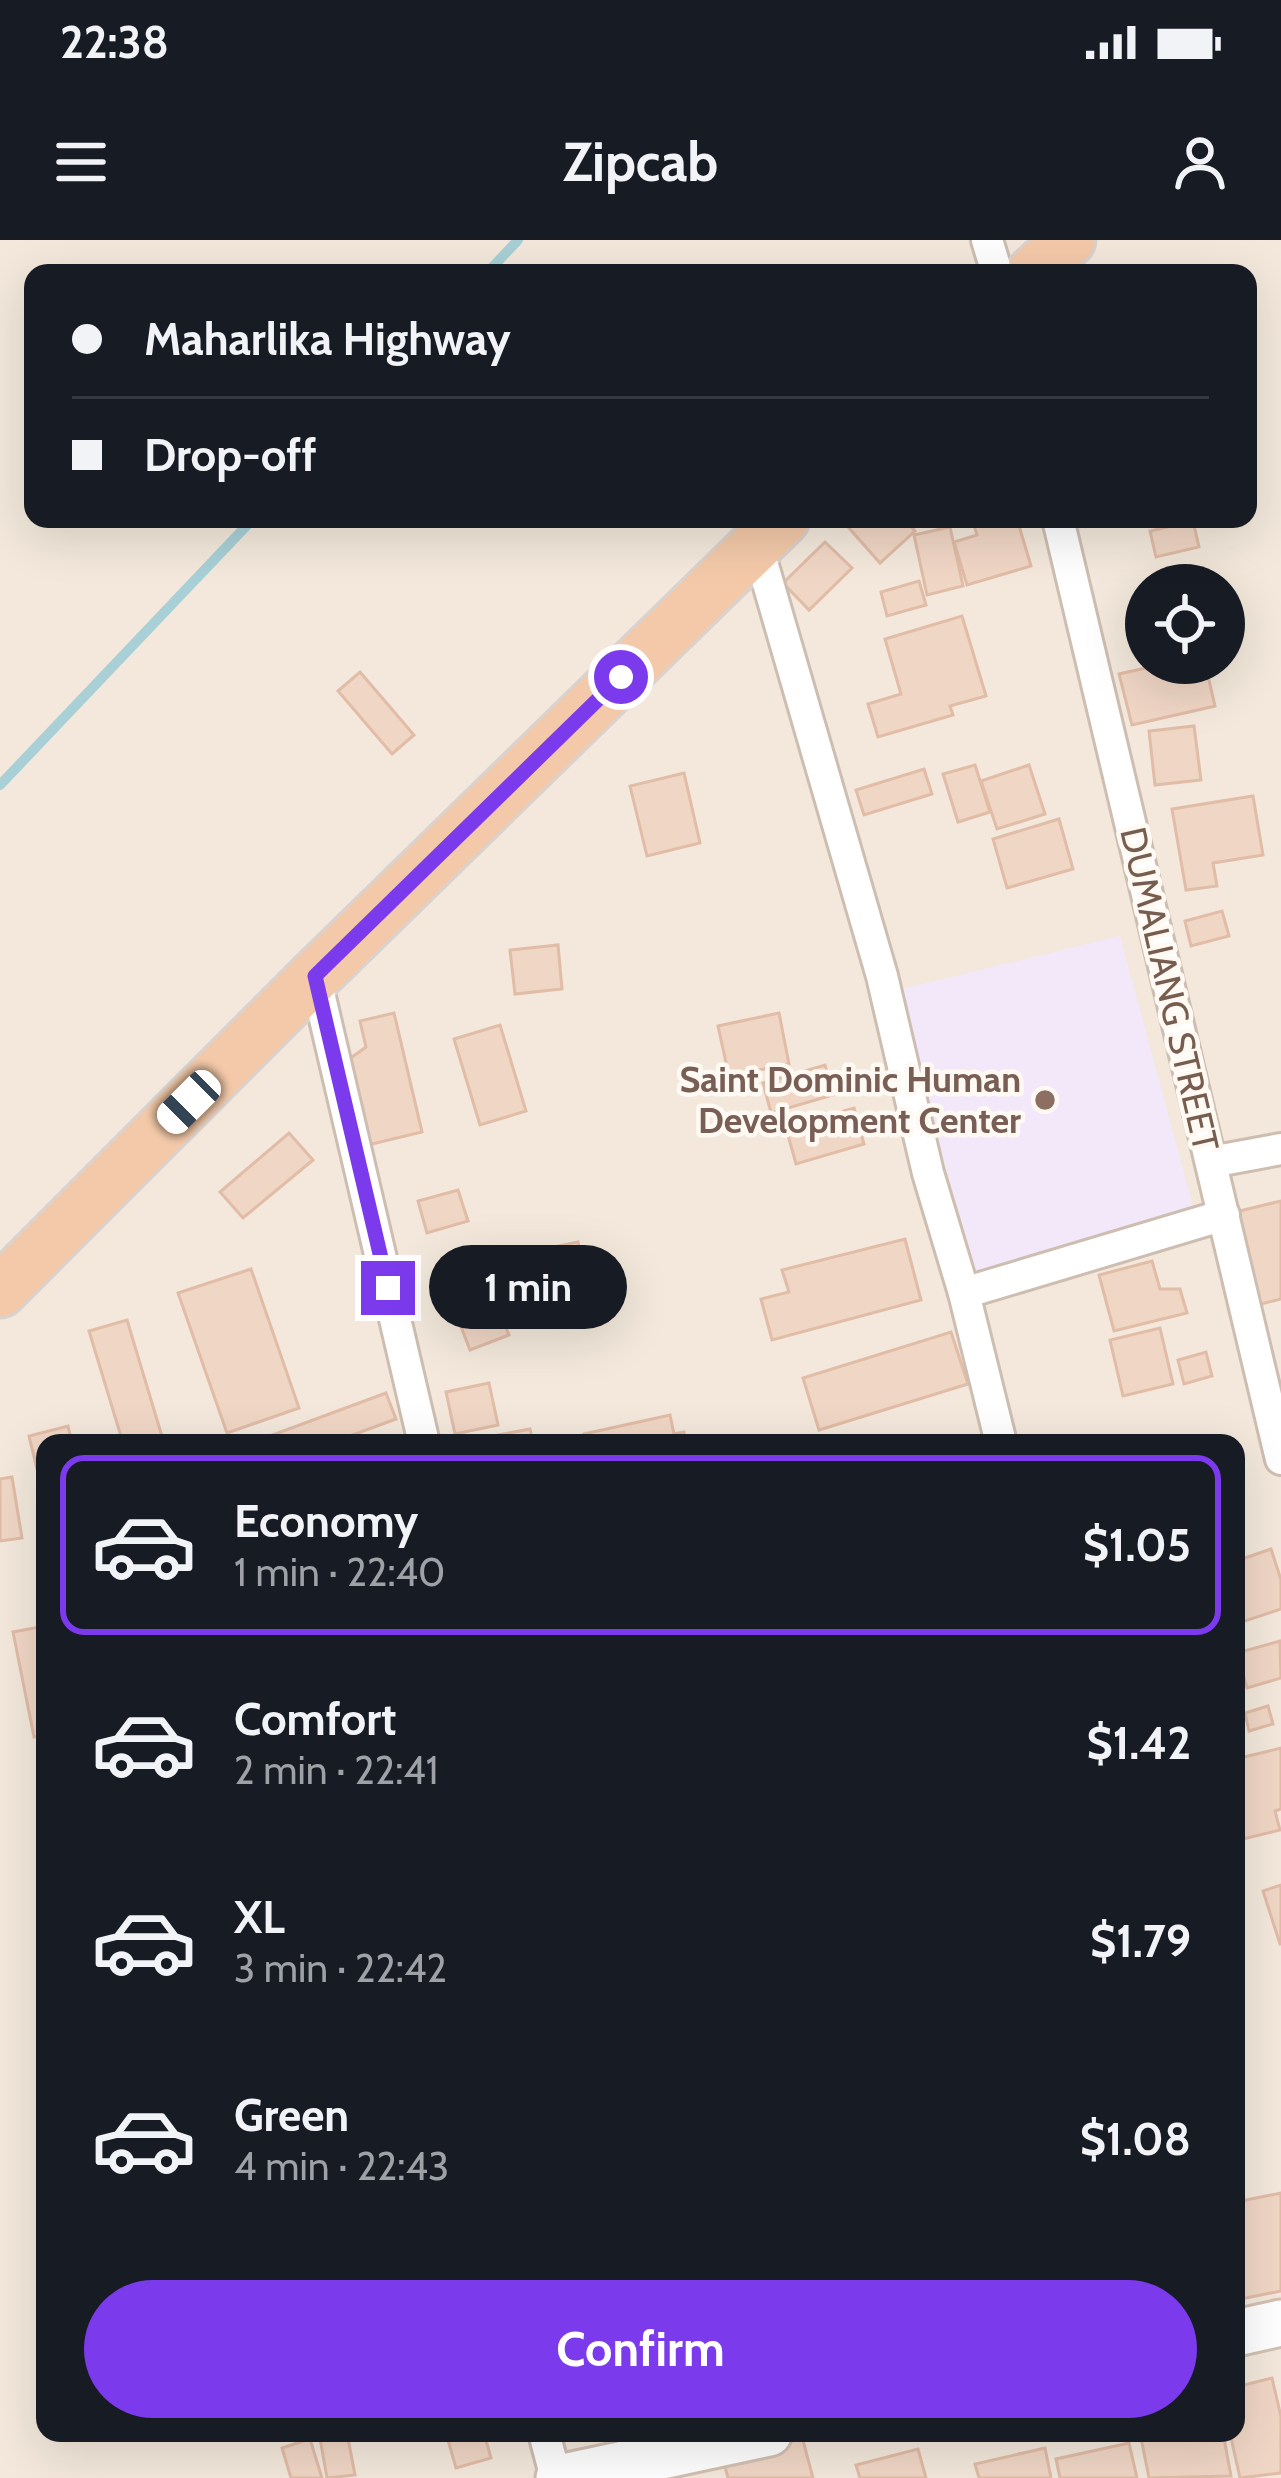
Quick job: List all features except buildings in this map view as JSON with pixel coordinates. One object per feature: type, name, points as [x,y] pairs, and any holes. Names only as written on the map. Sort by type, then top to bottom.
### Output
[{"type":"highway","points":[[1043,264],[1069,240]]},
{"type":"highway","points":[[0,1291],[770,532]]},
{"type":"main road","points":[[1245,2331],[1281,2323]]},
{"type":"main road","points":[[558,2478],[727,2442]]},
{"type":"street","name":"DUMALIANG STREET","points":[[1060,528],[1281,1460]]},
{"type":"street","points":[[770,532],[928,1173],[999,1434]]},
{"type":"street","points":[[315,976],[422,1434]]},
{"type":"street","points":[[1211,1162],[1281,1150]]},
{"type":"street","points":[[964,1293],[1224,1215]]},
{"type":"street","points":[[547,2442],[558,2478]]},
{"type":"shaded area","points":[[0,240],[1281,240],[1281,2478],[0,2478]]},
{"type":"shaded area","name":"Saint Dominic Human Development Center","points":[[1120,936],[1194,1210],[979,1281],[894,991]]},
{"type":"waterway","points":[[495,264],[518,240]]},
{"type":"waterway","points":[[0,785],[244,528]]},
{"type":"place","name":"Saint Dominic Human Development Center","points":[[1045,1100]]},
{"type":"route","points":[[388,1288],[315,976],[621,677]]}]
